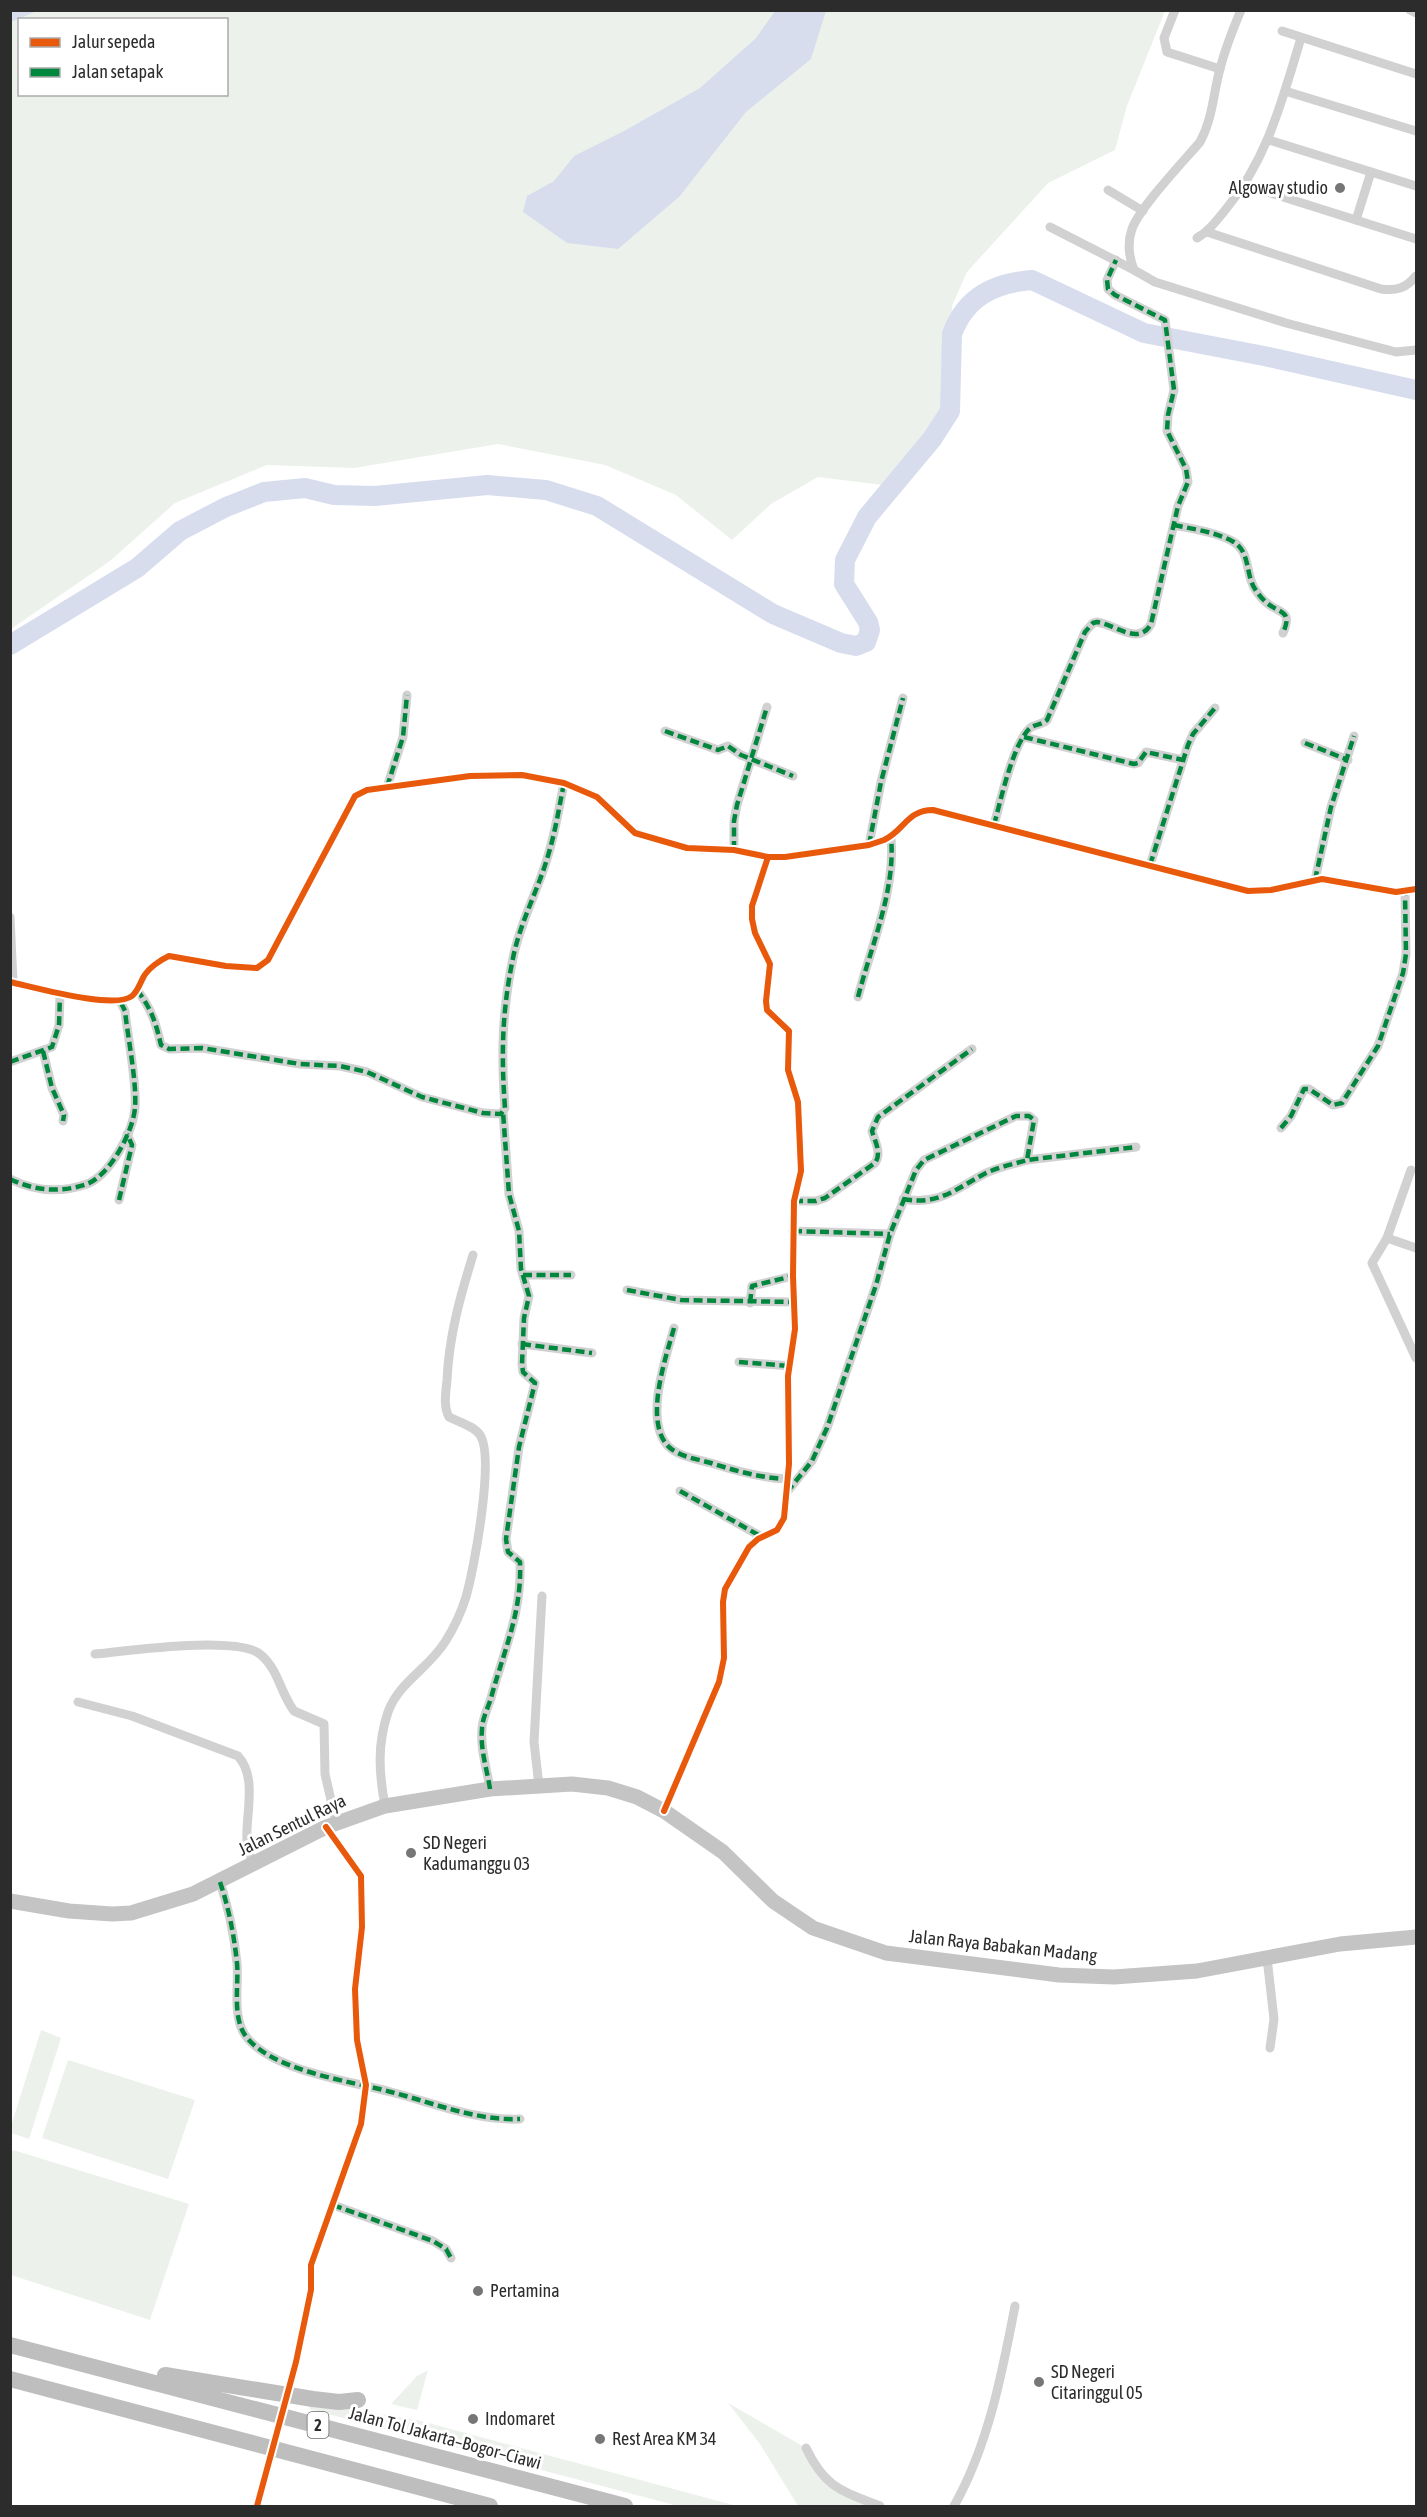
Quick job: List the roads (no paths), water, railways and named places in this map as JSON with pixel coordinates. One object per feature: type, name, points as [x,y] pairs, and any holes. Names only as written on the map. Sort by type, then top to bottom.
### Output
[{"type":"highway","name":"Jalan Tol Jakarta–Bogor–Ciawi","points":[[10,2345],[625,2506]]},
{"type":"highway","points":[[63,2358],[313,2400],[339,2402],[358,2400]]},
{"type":"highway","name":"2","points":[[10,2379],[490,2506]]},
{"type":"main road","name":"Jalan Sentul Raya","points":[[10,1901],[69,1911],[131,1913],[178,1900],[220,1882],[331,1824],[385,1806],[490,1789],[572,1784],[608,1788],[637,1797],[664,1811]]},
{"type":"main road","name":"Jalan Raya Babakan Madang","points":[[664,1811],[723,1852],[773,1900],[813,1928],[886,1953],[1059,1975],[1114,1977],[1197,1971],[1340,1944],[1416,1937]]},
{"type":"street","points":[[1175,10],[1164,38],[1167,52],[1220,69]]},
{"type":"street","points":[[1134,270],[1129,241],[1135,222],[1203,136],[1211,118],[1220,69],[1241,10]]},
{"type":"street","points":[[1410,10],[1416,13]]},
{"type":"street","points":[[1282,31],[1416,74]]},
{"type":"street","points":[[1197,238],[1207,232],[1245,185],[1269,140],[1301,38]]},
{"type":"street","points":[[1285,91],[1416,131]]},
{"type":"street","points":[[1269,140],[1416,186]]},
{"type":"street","points":[[1356,220],[1371,172]]},
{"type":"street","points":[[1245,185],[1416,239]]},
{"type":"street","points":[[1108,190],[1143,211]]},
{"type":"street","points":[[1050,227],[1155,282],[1286,324],[1396,352],[1416,350]]},
{"type":"street","points":[[1207,232],[1381,289],[1393,291],[1402,289],[1416,276]]},
{"type":"street","points":[[994,825],[1005,784],[1024,737],[1030,729],[1047,720],[1085,632],[1093,623],[1106,624],[1131,634],[1143,634],[1148,630],[1180,501],[1188,482],[1185,469],[1167,431],[1174,390],[1165,320],[1115,295],[1108,289],[1107,280],[1116,260]]},
{"type":"street","points":[[1174,525],[1222,537],[1233,541],[1240,547],[1247,559],[1249,577],[1254,589],[1268,604],[1284,612],[1286,616],[1283,633]]},
{"type":"street","points":[[387,787],[403,737],[407,695]]},
{"type":"street","points":[[869,845],[881,782],[903,698]]},
{"type":"street","points":[[734,850],[734,821],[737,805],[753,760],[767,707]]},
{"type":"street","points":[[1150,865],[1193,734],[1215,708]]},
{"type":"street","points":[[665,731],[718,750],[727,746],[753,760],[793,776]]},
{"type":"street","points":[[1315,880],[1330,807],[1348,760],[1354,736]]},
{"type":"street","points":[[1024,737],[1134,764],[1138,763],[1146,752],[1183,760]]},
{"type":"street","points":[[1305,743],[1348,760]]},
{"type":"street","points":[[10,917],[12,982],[60,995],[120,1001],[131,997],[144,975],[169,956],[248,969],[263,966],[306,892],[355,796],[367,790],[387,787],[507,774],[564,783],[597,797],[627,828],[643,837],[687,848],[734,850],[768,857],[794,856],[869,845],[891,837],[915,813],[925,810],[994,825],[1248,891],[1271,890],[1315,880],[1330,880],[1405,892],[1416,889]]},
{"type":"street","points":[[490,1789],[481,1745],[482,1727],[499,1664],[514,1628],[520,1598],[520,1562],[508,1552],[506,1539],[519,1447],[535,1383],[524,1372],[522,1344],[529,1296],[520,1262],[519,1232],[509,1194],[503,1112],[505,1108],[501,1036],[513,958],[523,922],[547,860],[564,783]]},
{"type":"street","points":[[858,997],[884,903],[891,868],[891,837]]},
{"type":"street","points":[[664,1811],[719,1682],[724,1658],[723,1602],[726,1589],[749,1547],[762,1537],[777,1530],[782,1524],[787,1491],[787,1393],[795,1339],[793,1231],[794,1201],[801,1171],[800,1114],[788,1070],[789,1028],[770,1013],[766,1006],[770,964],[755,933],[752,919],[752,906],[768,857]]},
{"type":"street","points":[[1281,1128],[1291,1116],[1304,1089],[1309,1089],[1333,1105],[1342,1103],[1378,1046],[1403,973],[1406,954],[1405,892]]},
{"type":"street","points":[[137,990],[149,1007],[156,1023],[161,1045],[169,1049],[202,1048],[300,1064],[349,1068],[367,1072],[422,1097],[483,1113],[495,1115],[503,1112]]},
{"type":"street","points":[[10,1062],[50,1049],[59,1025],[60,995]]},
{"type":"street","points":[[10,1179],[36,1189],[57,1189],[88,1183],[114,1159],[127,1134],[135,1109],[125,1011],[120,1001]]},
{"type":"street","points":[[794,1201],[816,1202],[825,1198],[875,1163],[879,1152],[872,1131],[878,1117],[886,1109],[972,1050]]},
{"type":"street","points":[[43,1051],[52,1088],[64,1115],[63,1121]]},
{"type":"street","points":[[787,1491],[812,1461],[827,1428],[876,1285],[890,1234],[916,1170],[924,1160],[1016,1116],[1029,1116],[1034,1120],[1027,1160]]},
{"type":"street","points":[[119,1200],[132,1145],[127,1134]]},
{"type":"street","points":[[903,1199],[927,1202],[962,1188],[988,1172],[1027,1160],[1136,1147]]},
{"type":"street","points":[[1411,1170],[1387,1238],[1372,1263],[1416,1358]]},
{"type":"street","points":[[793,1231],[890,1234]]},
{"type":"street","points":[[1387,1238],[1416,1248]]},
{"type":"street","points":[[385,1806],[378,1758],[380,1740],[389,1711],[401,1689],[431,1659],[449,1636],[460,1616],[473,1565],[484,1494],[486,1464],[483,1442],[476,1430],[449,1417],[445,1405],[448,1352],[456,1310],[473,1255]]},
{"type":"street","points":[[523,1275],[571,1275]]},
{"type":"street","points":[[750,1303],[752,1286],[793,1276]]},
{"type":"street","points":[[627,1290],[681,1300],[794,1302]]},
{"type":"street","points":[[674,1328],[659,1387],[657,1413],[658,1428],[668,1446],[685,1456],[740,1472],[787,1479]]},
{"type":"street","points":[[522,1344],[592,1353]]},
{"type":"street","points":[[739,1362],[790,1366]]},
{"type":"street","points":[[680,1491],[762,1537]]},
{"type":"street","points":[[539,1786],[534,1742],[542,1596]]},
{"type":"street","points":[[95,1654],[174,1647],[239,1646],[261,1655],[271,1667],[294,1711],[324,1724],[331,1824],[361,1876],[362,1927],[355,1989],[357,2040],[366,2085],[361,2124],[311,2265],[311,2290],[296,2362],[257,2506]]},
{"type":"street","points":[[78,1702],[132,1716],[238,1756],[244,1763],[249,1783],[247,1843],[253,1865]]},
{"type":"street","points":[[220,1882],[229,1909],[237,1964],[239,2017],[244,2034],[256,2047],[305,2070],[340,2081],[366,2085],[484,2118],[520,2119]]},
{"type":"street","points":[[1267,1958],[1274,2019],[1269,2048]]},
{"type":"street","points":[[333,2205],[433,2241],[446,2249],[451,2258]]},
{"type":"street","points":[[954,2506],[975,2460],[1000,2381],[1015,2306]]},
{"type":"street","points":[[806,2448],[826,2481],[843,2492],[880,2506]]},
{"type":"water","points":[[11,10],[37,10],[37,11],[11,22]]},
{"type":"water","points":[[775,11],[826,11],[811,59],[746,112],[679,197],[618,249],[567,243],[523,212],[527,196],[554,181],[574,156],[700,88],[756,38]]},
{"type":"waterway","points":[[10,645],[137,568],[180,531],[226,507],[264,492],[305,488],[334,495],[375,496],[487,485],[546,490],[597,506],[773,614],[841,643],[856,646],[866,642],[870,630],[868,622],[844,584],[845,560],[867,517],[932,439],[950,411],[952,334],[958,321],[965,310],[983,294],[1006,284],[1032,280],[1144,333],[1264,356],[1416,390]]},
{"type":"place","name":"Algoway studio","points":[[1340,188]]},
{"type":"place","name":"SD Negeri Kadumanggu 03","points":[[411,1853]]},
{"type":"place","name":"Pertamina","points":[[478,2291]]},
{"type":"place","name":"SD Negeri Citaringgul 05","points":[[1039,2382]]},
{"type":"place","name":"Indomaret","points":[[473,2419]]},
{"type":"place","name":"Rest Area KM 34","points":[[600,2439]]}]
